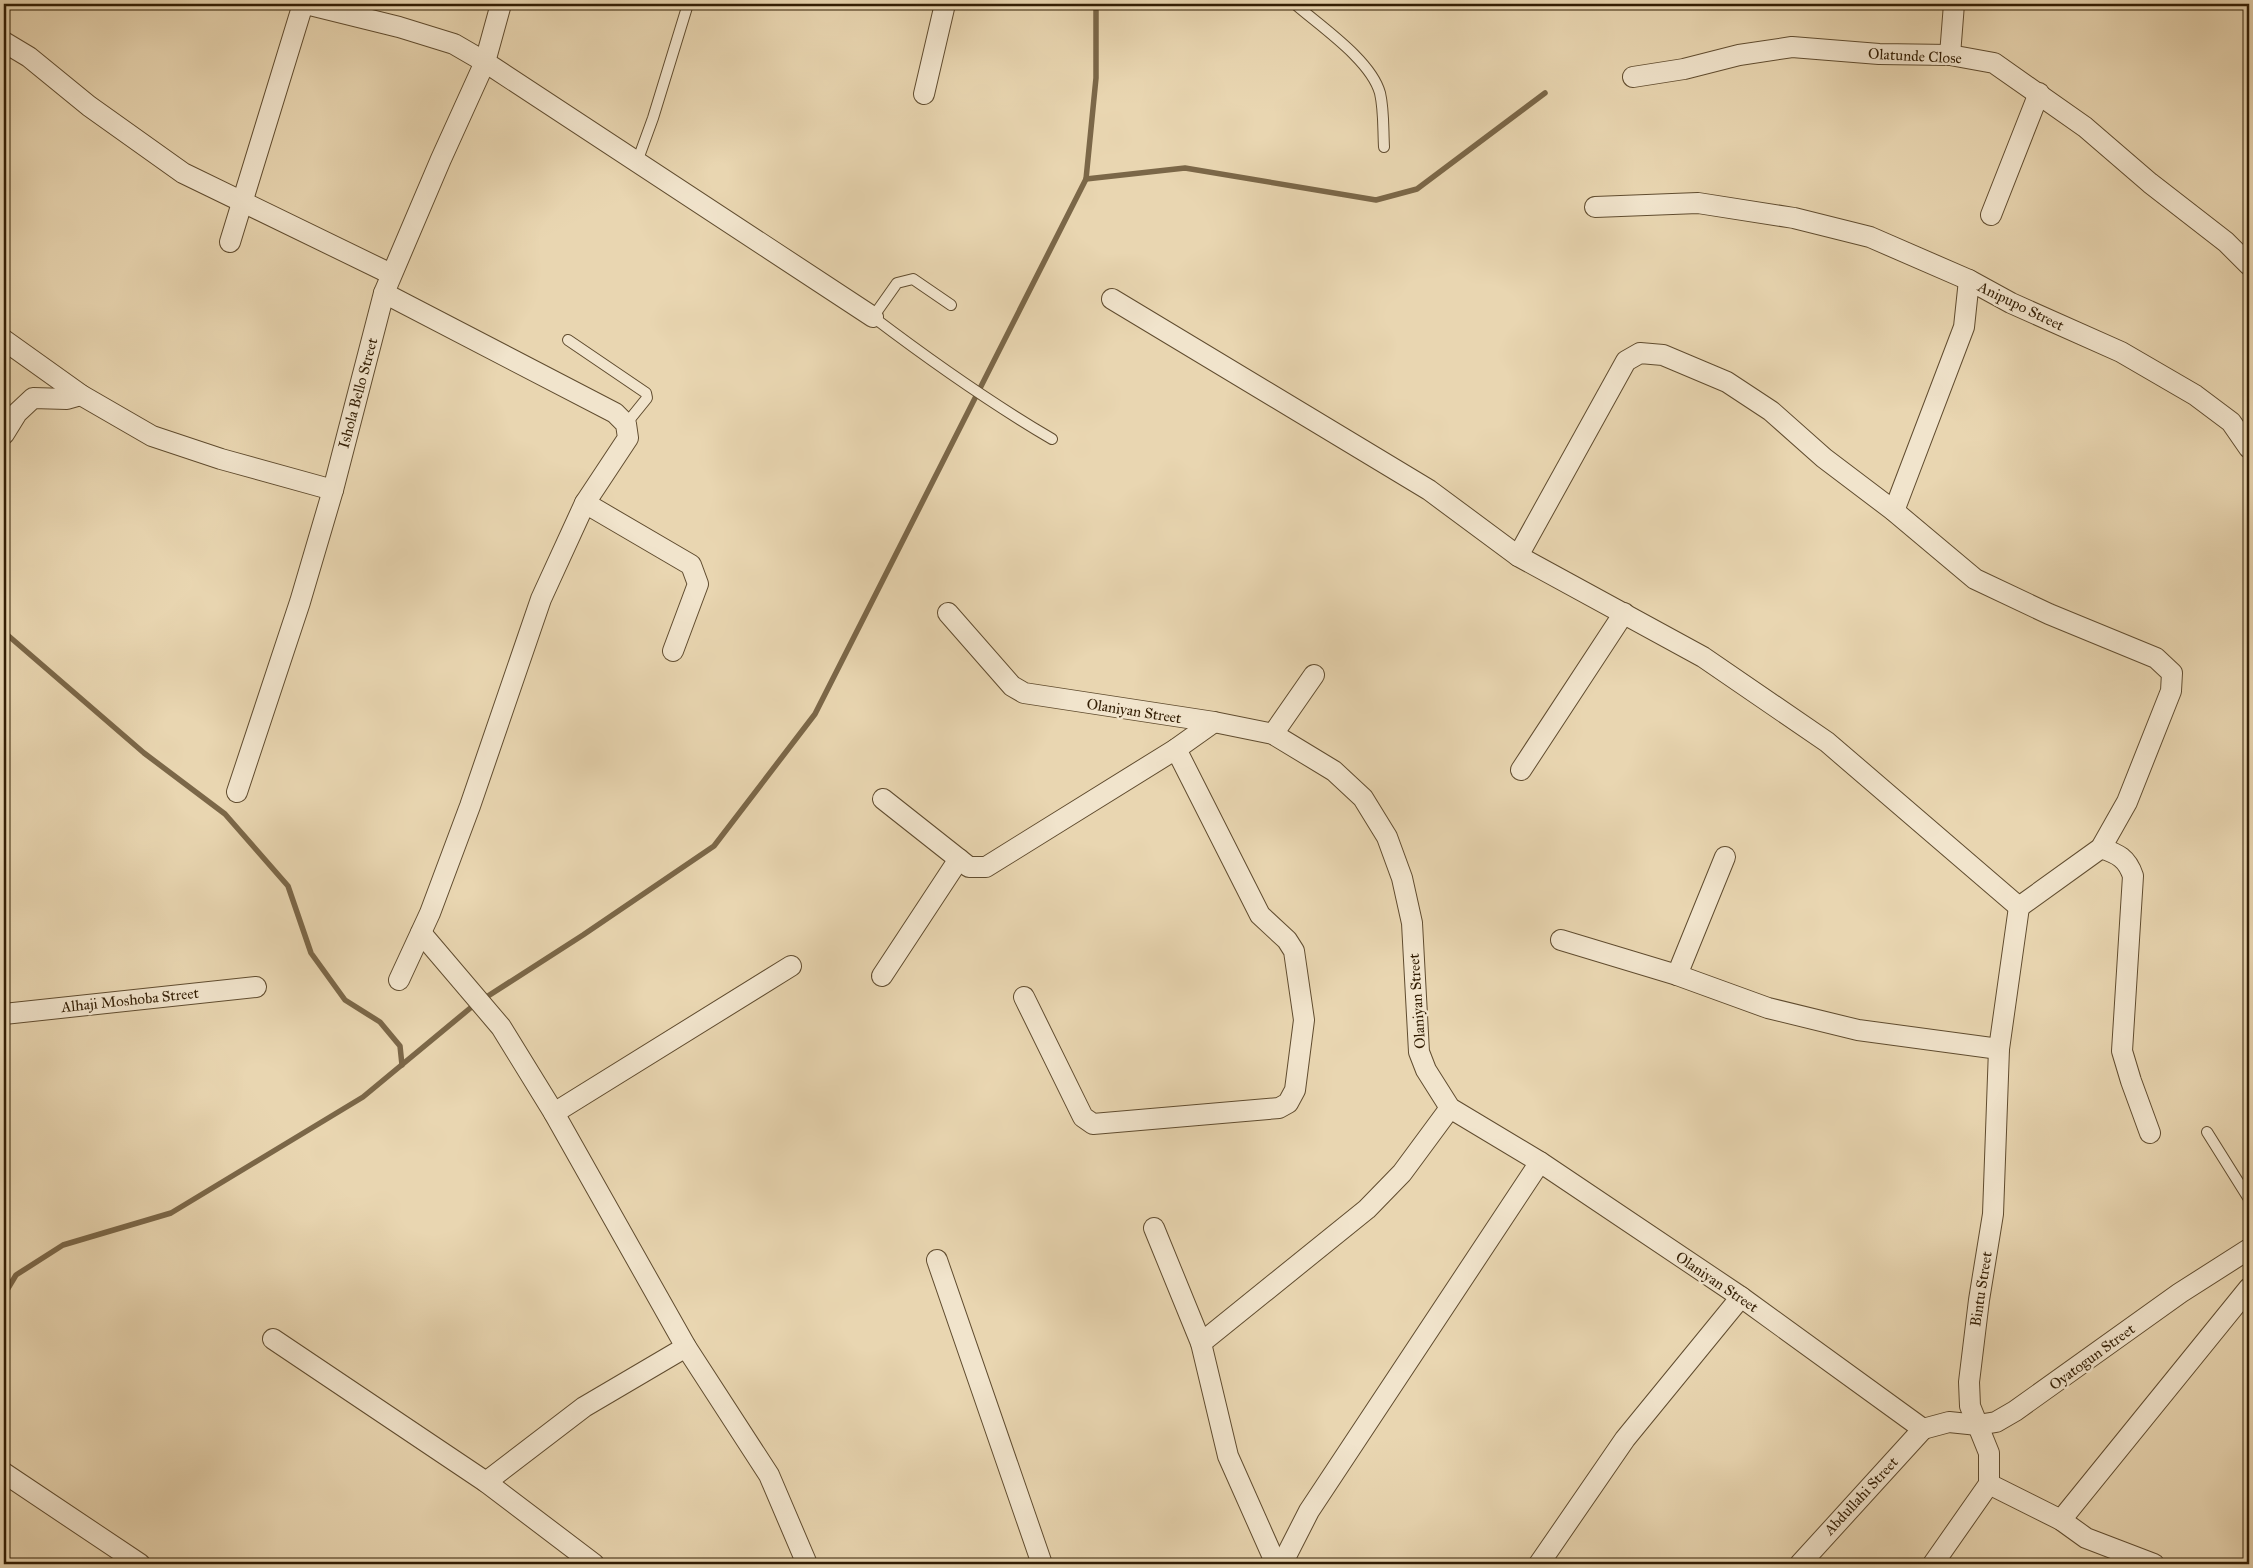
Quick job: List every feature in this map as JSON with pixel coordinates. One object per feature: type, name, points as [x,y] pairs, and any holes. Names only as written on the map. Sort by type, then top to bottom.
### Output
[{"type":"street","points":[[230,242],[304,4],[400,27],[454,44],[485,62],[873,317]]},
{"type":"street","name":"Ishola Bello Street","points":[[237,792],[300,602],[333,490],[384,293],[485,62],[502,4]]},
{"type":"street","points":[[924,94],[945,4]]},
{"type":"street","points":[[1950,55],[1954,4]]},
{"type":"street","points":[[4,42],[29,57],[89,106],[183,173],[391,274]]},
{"type":"street","name":"Olatunde Close","points":[[1633,77],[1684,69],[1739,55],[1792,47],[1879,54],[1950,55],[1994,63],[2040,93],[2226,242],[2249,265]]},
{"type":"street","points":[[1991,215],[2040,93]]},
{"type":"street","points":[[1595,207],[1698,203],[1794,218],[1870,238],[1969,280]]},
{"type":"street","name":"Anipupo Street","points":[[1894,511],[1964,327],[1969,280],[2011,303],[2121,352],[2196,396],[2231,422],[2249,448]]},
{"type":"street","points":[[384,293],[615,413],[626,424],[628,438],[585,503],[541,599],[470,806],[421,933],[399,980]]},
{"type":"street","points":[[1112,299],[1428,490],[1518,556],[1703,657],[1828,742],[2019,907],[2101,848],[2127,802],[2171,691],[2172,673],[2156,658],[2049,614],[1975,578],[1894,511],[1824,458],[1770,411],[1727,382],[1663,355],[1640,354],[1626,361],[1518,556]]},
{"type":"street","points":[[4,340],[81,395],[152,436],[221,459],[333,490]]},
{"type":"street","points":[[4,434],[17,414],[33,398],[67,399],[81,395]]},
{"type":"street","points":[[585,503],[691,564],[698,584],[673,651]]},
{"type":"street","name":"Olaniyan Street","points":[[948,613],[1012,686],[1024,693],[1214,722],[1273,734],[1334,771],[1363,798],[1386,837],[1402,878],[1412,922],[1419,1052],[1426,1070],[1450,1108],[1540,1162],[1741,1298],[1923,1429]]},
{"type":"street","points":[[1521,770],[1624,613]]},
{"type":"street","points":[[1273,734],[1314,676]]},
{"type":"street","points":[[883,799],[969,866],[986,867],[1176,750],[1214,722]]},
{"type":"street","points":[[1024,998],[1083,1117],[1093,1124],[1279,1108],[1292,1097],[1295,1090],[1304,1020],[1294,951],[1287,940],[1260,915],[1176,750]]},
{"type":"street","points":[[2101,848],[2122,856],[2130,865],[2133,876],[2122,1051],[2150,1133]]},
{"type":"street","points":[[1677,975],[1725,857]]},
{"type":"street","points":[[882,976],[959,859]]},
{"type":"street","name":"Bintu Street","points":[[1989,1484],[1989,1452],[1970,1406],[1969,1382],[1979,1300],[1993,1214],[2000,1049],[2019,907]]},
{"type":"street","points":[[421,933],[469,987],[501,1027],[554,1113],[686,1347],[769,1475],[806,1564]]},
{"type":"street","points":[[1561,940],[1677,975],[1768,1008],[1858,1030],[2000,1049]]},
{"type":"street","points":[[554,1113],[791,966]]},
{"type":"street","name":"Alhaji Moshoba Street","points":[[4,1014],[256,987]]},
{"type":"street","points":[[1200,1343],[1367,1209],[1402,1173],[1450,1108]]},
{"type":"street","points":[[1282,1564],[1309,1512],[1540,1162]]},
{"type":"street","points":[[1154,1228],[1200,1343],[1228,1456],[1276,1564]]},
{"type":"street","name":"Oyatogun Street","points":[[1923,1429],[1949,1422],[1978,1425],[1996,1422],[2015,1411],[2180,1293],[2248,1253]]},
{"type":"street","points":[[937,1260],[1042,1564]]},
{"type":"street","points":[[2062,1520],[2249,1288]]},
{"type":"street","points":[[1539,1564],[1625,1439],[1741,1298]]},
{"type":"street","points":[[273,1339],[486,1482],[594,1564]]},
{"type":"street","points":[[486,1482],[584,1407],[686,1347]]},
{"type":"street","name":"Abdullahi Street","points":[[1800,1564],[1923,1429]]},
{"type":"street","points":[[4,1472],[140,1564]]},
{"type":"street","points":[[1933,1564],[1989,1484],[2062,1520],[2086,1538],[2154,1564]]},
{"type":"lane","points":[[637,162],[653,118],[688,4]]},
{"type":"lane","points":[[1295,4],[1348,49],[1371,74],[1380,92],[1384,147]]},
{"type":"lane","points":[[951,305],[913,279],[897,282],[873,317],[942,370],[996,406],[1052,439]]},
{"type":"lane","points":[[568,340],[646,394],[647,398],[626,424]]},
{"type":"lane","points":[[2208,1132],[2249,1199]]},
{"type":"waterway","points":[[4,1295],[16,1275],[63,1245],[171,1213],[363,1097],[474,1005],[583,935],[714,846],[815,714],[1086,179],[1096,78],[1096,4]]},
{"type":"waterway","points":[[1086,179],[1185,168],[1376,200],[1417,189],[1545,93]]},
{"type":"waterway","points":[[4,632],[144,753],[225,814],[288,886],[311,953],[345,1000],[380,1022],[400,1046],[402,1065]]}]
